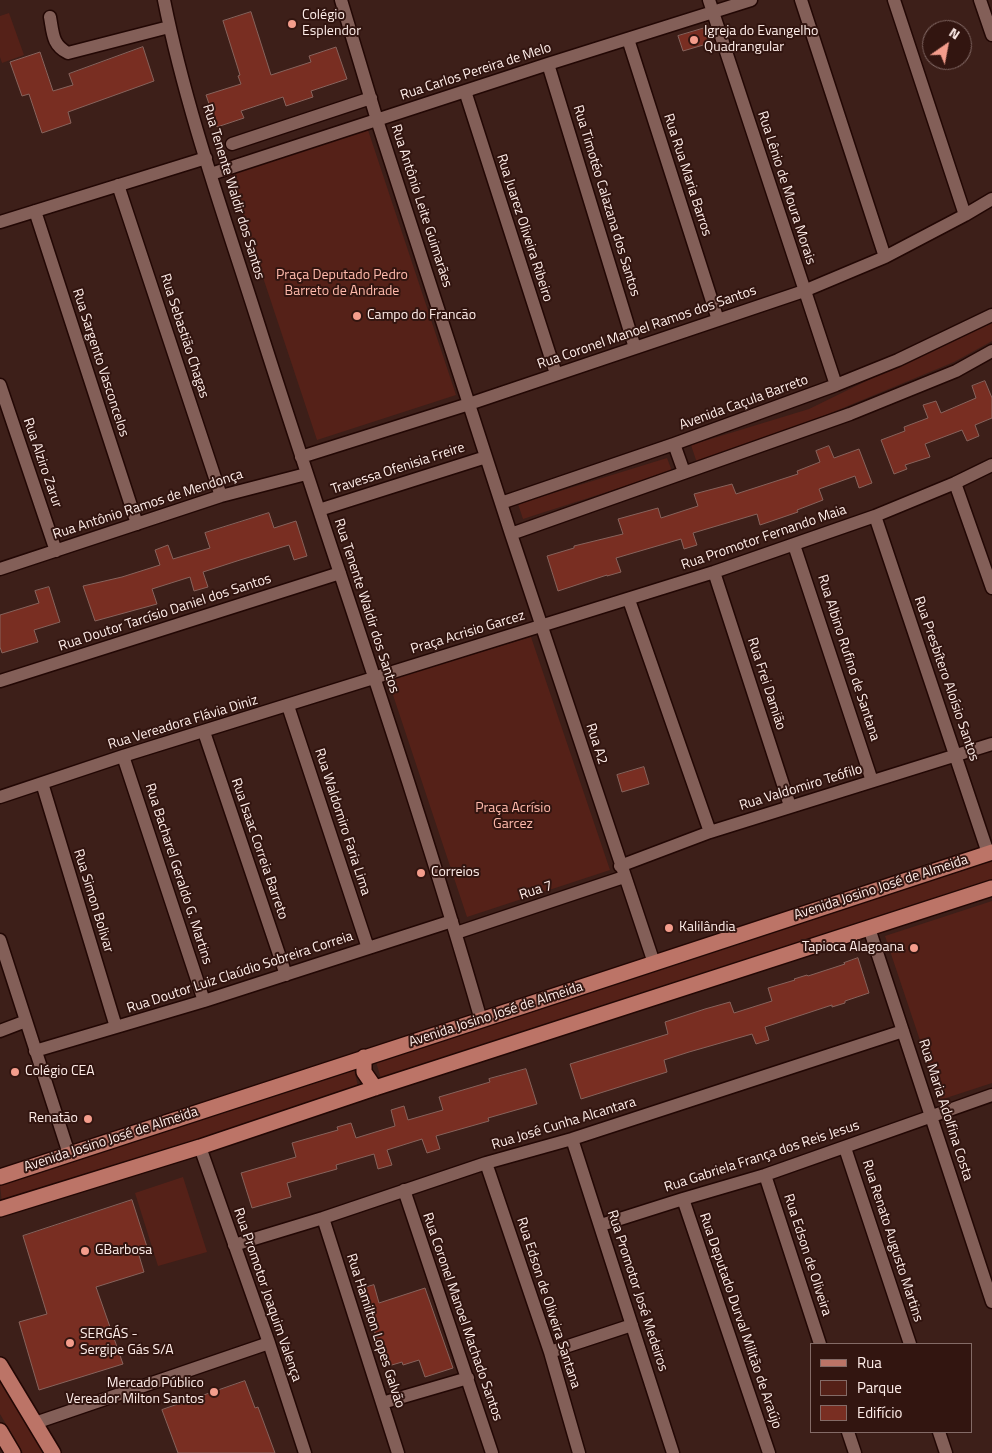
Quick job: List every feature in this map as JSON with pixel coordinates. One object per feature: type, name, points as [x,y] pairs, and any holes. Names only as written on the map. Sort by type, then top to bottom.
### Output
[{"type":"main road","name":"Avenida Josino José de Almeida","points":[[0,1177],[990,852]]},
{"type":"main road","points":[[0,1209],[200,1147],[374,1088],[992,888]]},
{"type":"main road","points":[[364,1057],[364,1072],[374,1088]]},
{"type":"main road","points":[[0,1365],[52,1453]]},
{"type":"main road","points":[[0,1431],[13,1453]]},
{"type":"street","name":"Rua Tenente Waldir dos Santos","points":[[164,0],[175,54],[206,158],[306,474],[340,573],[454,927],[481,1020]]},
{"type":"street","name":"Rua Antônio Leite Guimarães","points":[[341,0],[377,120],[510,534]]},
{"type":"street","name":"Rua Carlos Pereira de Melo","points":[[211,174],[628,39],[711,6],[751,0]]},
{"type":"street","points":[[801,0],[885,256]]},
{"type":"street","points":[[894,0],[965,215]]},
{"type":"street","points":[[980,0],[992,35]]},
{"type":"street","name":"Rua Lênio de Moura Morais","points":[[711,6],[836,385]]},
{"type":"street","points":[[50,17],[56,44],[68,53],[169,26]]},
{"type":"street","name":"Rua Rua Maria Barros","points":[[628,39],[718,320]]},
{"type":"street","name":"Rua Timotéo Calazana dos Santos","points":[[548,64],[635,348]]},
{"type":"street","name":"Rua Juarez Oliveira Ribeiro","points":[[465,91],[556,374]]},
{"type":"street","points":[[232,144],[371,98]]},
{"type":"street","points":[[0,222],[206,158]]},
{"type":"street","name":"Rua Sebastião Chagas","points":[[118,185],[221,496]]},
{"type":"street","name":"Rua Coronel Manoel Ramos dos Santos","points":[[301,457],[469,404],[804,291],[885,256],[992,199]]},
{"type":"street","name":"Rua Sargento Vasconcelos","points":[[35,211],[137,524]]},
{"type":"street","name":"Avenida Caçula Barreto","points":[[501,503],[674,444],[836,385],[898,360],[992,315]]},
{"type":"street","points":[[510,534],[850,414],[956,370],[992,351]]},
{"type":"street","name":"Rua Alziro Zarur","points":[[0,385],[56,550]]},
{"type":"street","points":[[674,444],[684,472]]},
{"type":"street","name":"Travessa Ofenisia Freire","points":[[319,510],[486,457]]},
{"type":"street","name":"Rua Promotor Fernando Maia","points":[[542,626],[629,600],[794,545],[875,516],[955,484],[992,466]]},
{"type":"street","name":"Rua Antônio Ramos de Mendonça","points":[[0,569],[221,496],[306,474]]},
{"type":"street","points":[[955,484],[992,588]]},
{"type":"street","name":"Rua Presbítero Aloísio Santos","points":[[875,516],[990,852]]},
{"type":"street","name":"Rua A2","points":[[510,534],[654,963]]},
{"type":"street","name":"Rua Albino Rufino de Santana","points":[[794,545],[872,781]]},
{"type":"street","name":"Rua Frei Damião","points":[[714,572],[790,806]]},
{"type":"street","name":"Rua Doutor Tarcísio Daniel dos Santos","points":[[0,681],[340,573]]},
{"type":"street","points":[[629,600],[710,832]]},
{"type":"street","name":"Praça Acrisio Garcez","points":[[374,678],[542,626]]},
{"type":"street","name":"Rua Vereadora Flávia Diniz","points":[[0,797],[123,756],[374,678]]},
{"type":"street","name":"Rua Waldomiro Faria Lima","points":[[288,706],[368,948]]},
{"type":"street","name":"Rua Isaac Correia Barreto","points":[[204,732],[286,975]]},
{"type":"street","name":"Rua Valdomiro Teófilo","points":[[622,871],[710,832],[992,744]]},
{"type":"street","name":"Rua Bacharel Geraldo G. Martins","points":[[123,756],[204,1001]]},
{"type":"street","name":"Rua Simon Bolivar","points":[[42,783],[116,1027]]},
{"type":"street","name":"Rua 7","points":[[454,927],[622,871]]},
{"type":"street","name":"Rua Doutor Luiz Claúdio Sobreira Correia","points":[[35,1050],[204,1001],[368,948],[454,927]]},
{"type":"street","name":"Rua Maria Adolfina Costa","points":[[869,928],[992,1302]]},
{"type":"street","points":[[0,940],[69,1154]]},
{"type":"street","points":[[0,1031],[26,1021]]},
{"type":"street","name":"Rua José Cunha Alcantara","points":[[234,1245],[323,1218],[486,1164],[572,1139],[904,1031]]},
{"type":"street","name":"Rua Gabriela França dos Reis Jesus","points":[[601,1225],[765,1175],[992,1095]]},
{"type":"street","name":"Rua Promotor José Medeiros","points":[[572,1139],[673,1453]]},
{"type":"street","name":"Rua Promotor Joaquim Valença","points":[[200,1147],[269,1343],[305,1453]]},
{"type":"street","name":"Rua Renato Augusto Martins","points":[[845,1148],[910,1343]]},
{"type":"street","name":"Rua Edson de Oliveira Santana","points":[[486,1164],[550,1352],[580,1453]]},
{"type":"street","name":"Rua Edson de Oliveira","points":[[765,1175],[820,1343]]},
{"type":"street","name":"Rua Coronel Manoel Machado Santos","points":[[404,1190],[492,1453]]},
{"type":"street","name":"Rua Deputado Durval Militão de Araújo","points":[[683,1199],[769,1453]]},
{"type":"street","name":"Rua Hamilton Lopes Galvão","points":[[323,1218],[398,1453]]},
{"type":"street","points":[[550,1352],[632,1325]]},
{"type":"street","points":[[35,1423],[269,1343]]},
{"type":"street","points":[[382,1403],[468,1378]]},
{"type":"street","points":[[848,1433],[855,1453]]},
{"type":"street","points":[[939,1433],[946,1453]]},
{"type":"green space","points":[[9,13],[24,55],[2,63],[0,57],[0,16]]},
{"type":"green space","name":"Praça Deputado Pedro Barreto de Andrade","points":[[367,127],[456,395],[317,440],[228,172]]},
{"type":"green space","points":[[992,318],[992,341],[954,362],[826,415],[697,463],[691,445],[809,409]]},
{"type":"green space","points":[[667,458],[672,471],[523,519],[518,504]]},
{"type":"green space","name":"Praça Acrísio Garcez","points":[[531,637],[610,870],[467,917],[388,680]]},
{"type":"green space","points":[[992,861],[992,882],[382,1082],[376,1062]]},
{"type":"green space","points":[[992,901],[992,1083],[940,1100],[885,936]]},
{"type":"green space","points":[[354,1070],[359,1090],[2,1203],[0,1185],[170,1128]]},
{"type":"green space","points":[[183,1177],[207,1252],[158,1266],[135,1193]]},
{"type":"green space","points":[[0,1378],[45,1453],[23,1453],[0,1414]]},
{"type":"building","points":[[251,12],[271,75],[311,62],[309,56],[336,47],[347,79],[311,91],[313,97],[286,106],[283,97],[241,111],[244,118],[217,127],[206,95],[241,84],[238,76],[240,75],[223,21]]},
{"type":"building","name":"Igreja do Evangelho Quadrangular","points":[[705,28],[710,43],[683,51],[678,36]]},
{"type":"building","points":[[143,47],[154,81],[68,112],[71,123],[42,133],[29,94],[22,96],[10,62],[40,52],[53,91],[73,85],[69,74]]},
{"type":"building","points":[[985,381],[992,398],[992,418],[975,425],[979,436],[967,441],[962,430],[925,444],[930,457],[905,465],[907,469],[894,474],[881,440],[905,431],[904,427],[928,418],[923,405],[936,401],[941,413],[976,398],[972,386]]},
{"type":"building","points":[[829,446],[834,458],[859,449],[872,483],[859,488],[855,476],[819,489],[823,500],[797,510],[798,512],[760,525],[757,514],[693,533],[697,545],[684,549],[681,539],[616,558],[621,572],[558,591],[547,556],[574,548],[574,546],[623,534],[618,519],[658,508],[661,518],[698,506],[694,494],[732,484],[736,494],[798,474],[797,471],[820,462],[816,451]]},
{"type":"building","points":[[269,513],[274,528],[296,521],[307,556],[294,560],[289,545],[240,560],[203,572],[208,587],[194,591],[190,577],[152,589],[157,604],[95,621],[83,586],[122,577],[160,565],[155,550],[168,545],[173,559],[210,548],[205,533]]},
{"type":"building","points":[[49,587],[60,622],[34,630],[38,642],[2,653],[0,647],[0,615],[39,603],[35,591]]},
{"type":"building","points":[[644,767],[649,784],[622,792],[617,775]]},
{"type":"building","points":[[858,958],[869,993],[845,1001],[845,1003],[832,1007],[832,1005],[765,1027],[769,1040],[756,1044],[752,1034],[689,1052],[664,1060],[667,1072],[581,1099],[570,1064],[668,1034],[665,1022],[705,1009],[730,1002],[734,1013],[772,1001],[768,988],[845,964]]},
{"type":"building","points":[[526,1069],[537,1104],[488,1118],[489,1121],[436,1136],[440,1149],[427,1153],[422,1139],[387,1150],[392,1165],[378,1169],[374,1154],[336,1165],[337,1169],[287,1183],[291,1197],[252,1208],[241,1173],[296,1157],[292,1143],[338,1130],[337,1127],[351,1123],[356,1138],[395,1126],[391,1110],[404,1106],[408,1120],[443,1110],[439,1097],[490,1082],[489,1079]]},
{"type":"building","points":[[132,1200],[148,1250],[138,1252],[144,1272],[96,1287],[123,1364],[39,1390],[19,1322],[47,1314],[23,1236]]},
{"type":"building","points":[[374,1285],[379,1303],[425,1288],[453,1368],[425,1377],[419,1360],[403,1365],[402,1362],[385,1367],[364,1288]]},
{"type":"building","points":[[245,1381],[255,1408],[258,1407],[275,1453],[178,1453],[162,1410]]},
{"type":"place","name":"Colégio Esplendor","points":[[292,24]]},
{"type":"place","name":"Igreja do Evangelho Quadrangular","points":[[694,40]]},
{"type":"place","name":"Campo do Francão","points":[[357,316]]},
{"type":"place","name":"Correios","points":[[421,873]]},
{"type":"place","name":"Kalilândia","points":[[669,928]]},
{"type":"place","name":"Tapioca Alagoana","points":[[914,948]]},
{"type":"place","name":"Colégio CEA","points":[[15,1072]]},
{"type":"place","name":"Renatão","points":[[88,1119]]},
{"type":"place","name":"GBarbosa","points":[[85,1251]]},
{"type":"place","name":"SERGÁS - Sergipe Gás S/A","points":[[70,1343]]},
{"type":"place","name":"Mercado Público Vereador Milton Santos","points":[[214,1392]]}]
